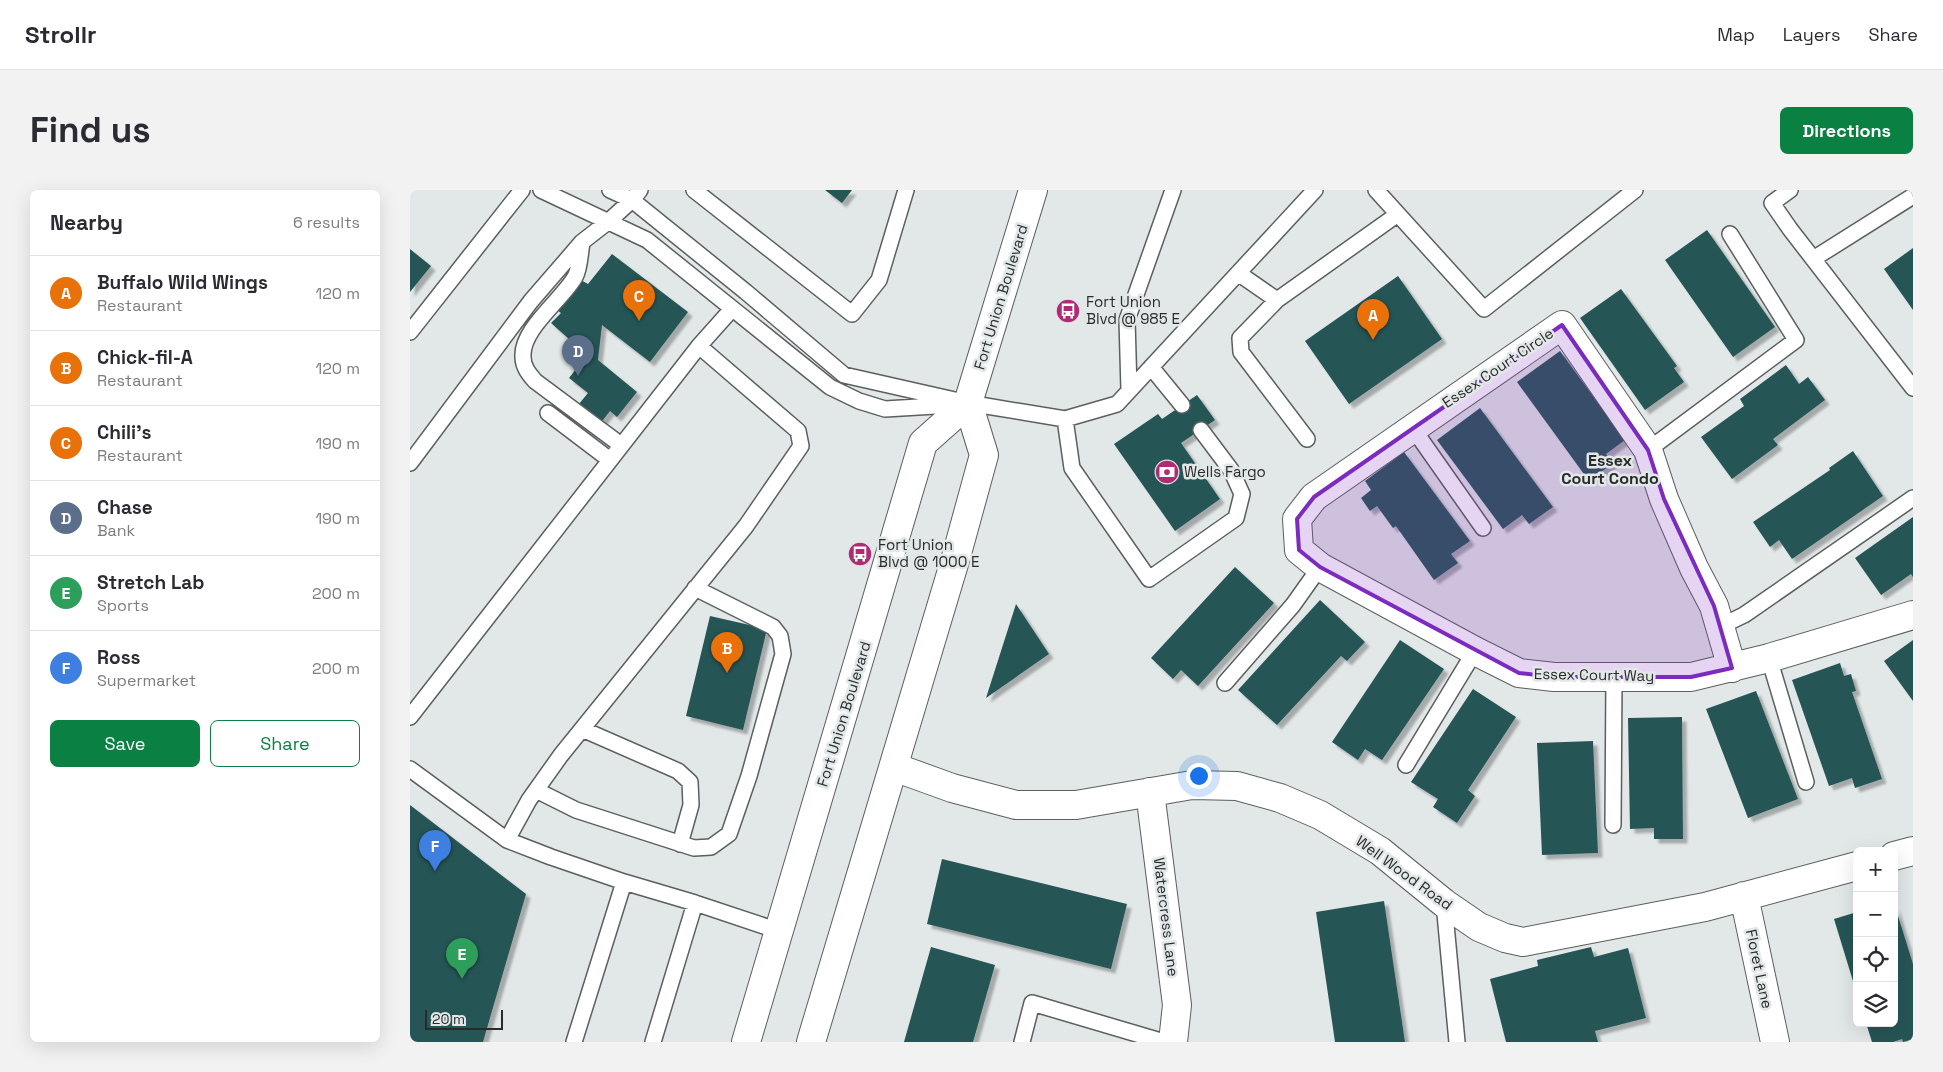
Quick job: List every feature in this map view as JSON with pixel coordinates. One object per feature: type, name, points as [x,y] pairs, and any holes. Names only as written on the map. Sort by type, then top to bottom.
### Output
[{"type":"street","name":"Fort Union Boulevard","points":[[746,1042],[923,443],[968,404],[1033,190]]},
{"type":"street","name":"Essex Court Circle","points":[[1297,519],[1314,496],[1412,427],[1562,326],[1648,450],[1664,499],[1694,568],[1714,606],[1732,668]]},
{"type":"street","points":[[811,1042],[956,557],[984,455],[968,404]]},
{"type":"street","name":"Essex Court Way","points":[[1297,519],[1299,550],[1320,567],[1475,651],[1519,672],[1554,677],[1691,677],[1769,658],[1913,615]]},
{"type":"street","name":"Well Wood Road","points":[[894,767],[952,788],[1016,805],[1076,805],[1192,785],[1237,786],[1280,798],[1320,815],[1380,851],[1444,903],[1478,927],[1505,938],[1523,942],[1705,907],[1853,867]]},
{"type":"street","name":"Watercress Lane","points":[[1150,792],[1177,1006],[1173,1042]]},
{"type":"street","points":[[1898,855],[1913,851]]},
{"type":"street","name":"Floret Lane","points":[[1744,896],[1775,1042]]},
{"type":"lane","points":[[410,332],[522,190]]},
{"type":"lane","points":[[541,190],[647,240],[830,387],[859,401],[884,409],[968,404]]},
{"type":"lane","points":[[610,190],[636,195],[844,375],[968,404],[1065,419],[1116,404],[1315,190]]},
{"type":"lane","points":[[694,190],[852,314],[879,280],[906,190]]},
{"type":"lane","points":[[1129,390],[1127,320],[1173,190]]},
{"type":"lane","points":[[1376,190],[1484,309],[1634,190]]},
{"type":"lane","points":[[1790,190],[1772,203],[1913,388]]},
{"type":"lane","points":[[410,463],[531,301],[582,242],[610,221],[636,195]]},
{"type":"lane","points":[[1813,259],[1913,196]]},
{"type":"lane","points":[[1307,439],[1241,352],[1240,338],[1277,300],[1398,214]]},
{"type":"lane","points":[[1648,450],[1796,340],[1730,234]]},
{"type":"lane","points":[[582,242],[576,276],[533,330],[526,342],[522,357],[526,370],[535,381],[622,445]]},
{"type":"lane","points":[[1238,273],[1277,300]]},
{"type":"lane","points":[[410,717],[699,346],[732,309]]},
{"type":"lane","points":[[507,840],[536,790],[582,729],[746,526],[801,446],[798,431],[699,346]]},
{"type":"lane","points":[[1151,367],[1182,405]]},
{"type":"lane","points":[[548,413],[610,460]]},
{"type":"lane","points":[[1065,419],[1072,468],[1149,579],[1236,518],[1242,494],[1232,470],[1201,430]]},
{"type":"lane","points":[[1412,427],[1483,528]]},
{"type":"lane","points":[[1721,626],[1744,616],[1913,498]]},
{"type":"lane","points":[[1225,683],[1293,605],[1320,567]]},
{"type":"lane","points":[[536,790],[576,810],[694,848],[711,847],[729,834],[749,776],[783,654],[780,636],[773,627],[695,588]]},
{"type":"lane","points":[[1406,764],[1475,651]]},
{"type":"lane","points":[[1769,658],[1806,782]]},
{"type":"lane","points":[[1613,825],[1614,677]]},
{"type":"lane","points":[[582,729],[678,770],[690,782],[691,805],[680,844]]},
{"type":"lane","points":[[410,768],[507,840],[624,882],[779,931]]},
{"type":"lane","points":[[574,1042],[624,882]]},
{"type":"lane","points":[[653,1042],[695,903]]},
{"type":"lane","points":[[1444,903],[1457,1042]]},
{"type":"lane","points":[[1022,1042],[1032,1003],[1164,1042]]},
{"type":"highlighted area","points":[[1562,325],[1648,450],[1664,499],[1714,606],[1732,668],[1691,677],[1554,677],[1519,673],[1320,567],[1299,550],[1297,519],[1314,497]]},
{"type":"building","points":[[825,190],[852,190],[842,203]]},
{"type":"building","points":[[1707,230],[1775,327],[1733,357],[1665,260]]},
{"type":"building","points":[[1913,248],[1913,310],[1884,269]]},
{"type":"building","points":[[410,249],[431,266],[410,292]]},
{"type":"building","points":[[612,254],[688,312],[650,362],[602,325],[598,360],[637,392],[617,417],[610,411],[592,434],[569,416],[588,393],[569,378],[587,355],[551,323],[561,313],[555,308],[579,279],[588,284]]},
{"type":"building","points":[[1398,276],[1442,339],[1349,404],[1305,341]]},
{"type":"building","points":[[1621,289],[1677,366],[1674,368],[1684,382],[1645,410],[1580,318]]},
{"type":"building","points":[[1560,351],[1625,440],[1606,454],[1613,463],[1589,481],[1517,382]]},
{"type":"building","points":[[1786,365],[1799,384],[1808,377],[1825,400],[1773,439],[1778,445],[1732,479],[1701,437],[1744,406],[1740,399]]},
{"type":"building","name":"Wells Fargo","points":[[1197,395],[1215,420],[1181,443],[1220,499],[1175,531],[1114,444],[1158,414],[1162,419]]},
{"type":"building","points":[[1480,408],[1553,507],[1529,524],[1522,515],[1503,529],[1437,440]]},
{"type":"building","points":[[1853,451],[1883,496],[1792,559],[1779,540],[1770,547],[1753,522],[1830,470],[1829,468]]},
{"type":"building","points":[[1404,452],[1470,541],[1451,554],[1458,563],[1434,580],[1396,526],[1393,528],[1377,506],[1370,511],[1361,498],[1371,490],[1365,481]]},
{"type":"building","points":[[1913,517],[1913,577],[1911,574],[1881,595],[1855,558]]},
{"type":"building","points":[[1235,567],[1274,603],[1198,686],[1181,670],[1173,679],[1151,658]]},
{"type":"building","points":[[1320,600],[1365,642],[1347,661],[1341,656],[1277,725],[1238,690]]},
{"type":"building","points":[[1016,604],[1049,654],[986,698]]},
{"type":"building","points":[[710,616],[767,629],[743,730],[686,716]]},
{"type":"building","points":[[1400,640],[1444,669],[1382,760],[1365,749],[1358,760],[1332,742]]},
{"type":"building","points":[[1913,640],[1913,701],[1884,661]]},
{"type":"building","points":[[1840,663],[1844,676],[1851,674],[1856,691],[1852,692],[1882,779],[1855,788],[1852,778],[1829,786],[1792,680]]},
{"type":"building","points":[[1473,689],[1516,717],[1468,790],[1475,796],[1457,823],[1433,807],[1438,799],[1411,782]]},
{"type":"building","points":[[1756,691],[1798,799],[1748,818],[1706,709]]},
{"type":"building","points":[[1682,717],[1683,839],[1654,839],[1654,828],[1630,829],[1628,718]]},
{"type":"building","points":[[1593,741],[1598,853],[1542,855],[1537,743]]},
{"type":"building","points":[[410,805],[526,894],[483,1042],[410,1042]]},
{"type":"building","points":[[942,859],[1127,904],[1111,969],[927,924]]},
{"type":"building","points":[[1384,901],[1405,1042],[1335,1042],[1316,912]]},
{"type":"building","points":[[1853,913],[1853,981],[1834,919]]},
{"type":"building","points":[[1898,916],[1913,964],[1913,1039],[1903,1042],[1902,1039],[1893,1042],[1872,1042],[1867,1027],[1898,1027]]},
{"type":"building","points":[[931,947],[995,965],[973,1042],[904,1042]]},
{"type":"building","points":[[1591,947],[1594,957],[1628,948],[1646,1018],[1595,1031],[1598,1042],[1506,1042],[1490,979],[1538,966],[1537,960]]},
{"type":"place","name":"Fort Union Blvd @ 985 E","points":[[1068,311]]},
{"type":"place","name":"Chili's","points":[[639,321]]},
{"type":"place","name":"Buffalo Wild Wings","points":[[1373,340]]},
{"type":"place","name":"Chase","points":[[578,376]]},
{"type":"place","name":"Wells Fargo","points":[[1167,472]]},
{"type":"place","name":"Fort Union Blvd @ 1000 E","points":[[860,554]]},
{"type":"place","name":"Chick-fil-A","points":[[727,673]]},
{"type":"place","name":"Ross","points":[[435,871]]},
{"type":"place","name":"Stretch Lab","points":[[462,979]]},
{"type":"district","name":"Essex Court Condo","points":[[1610,469]]}]
